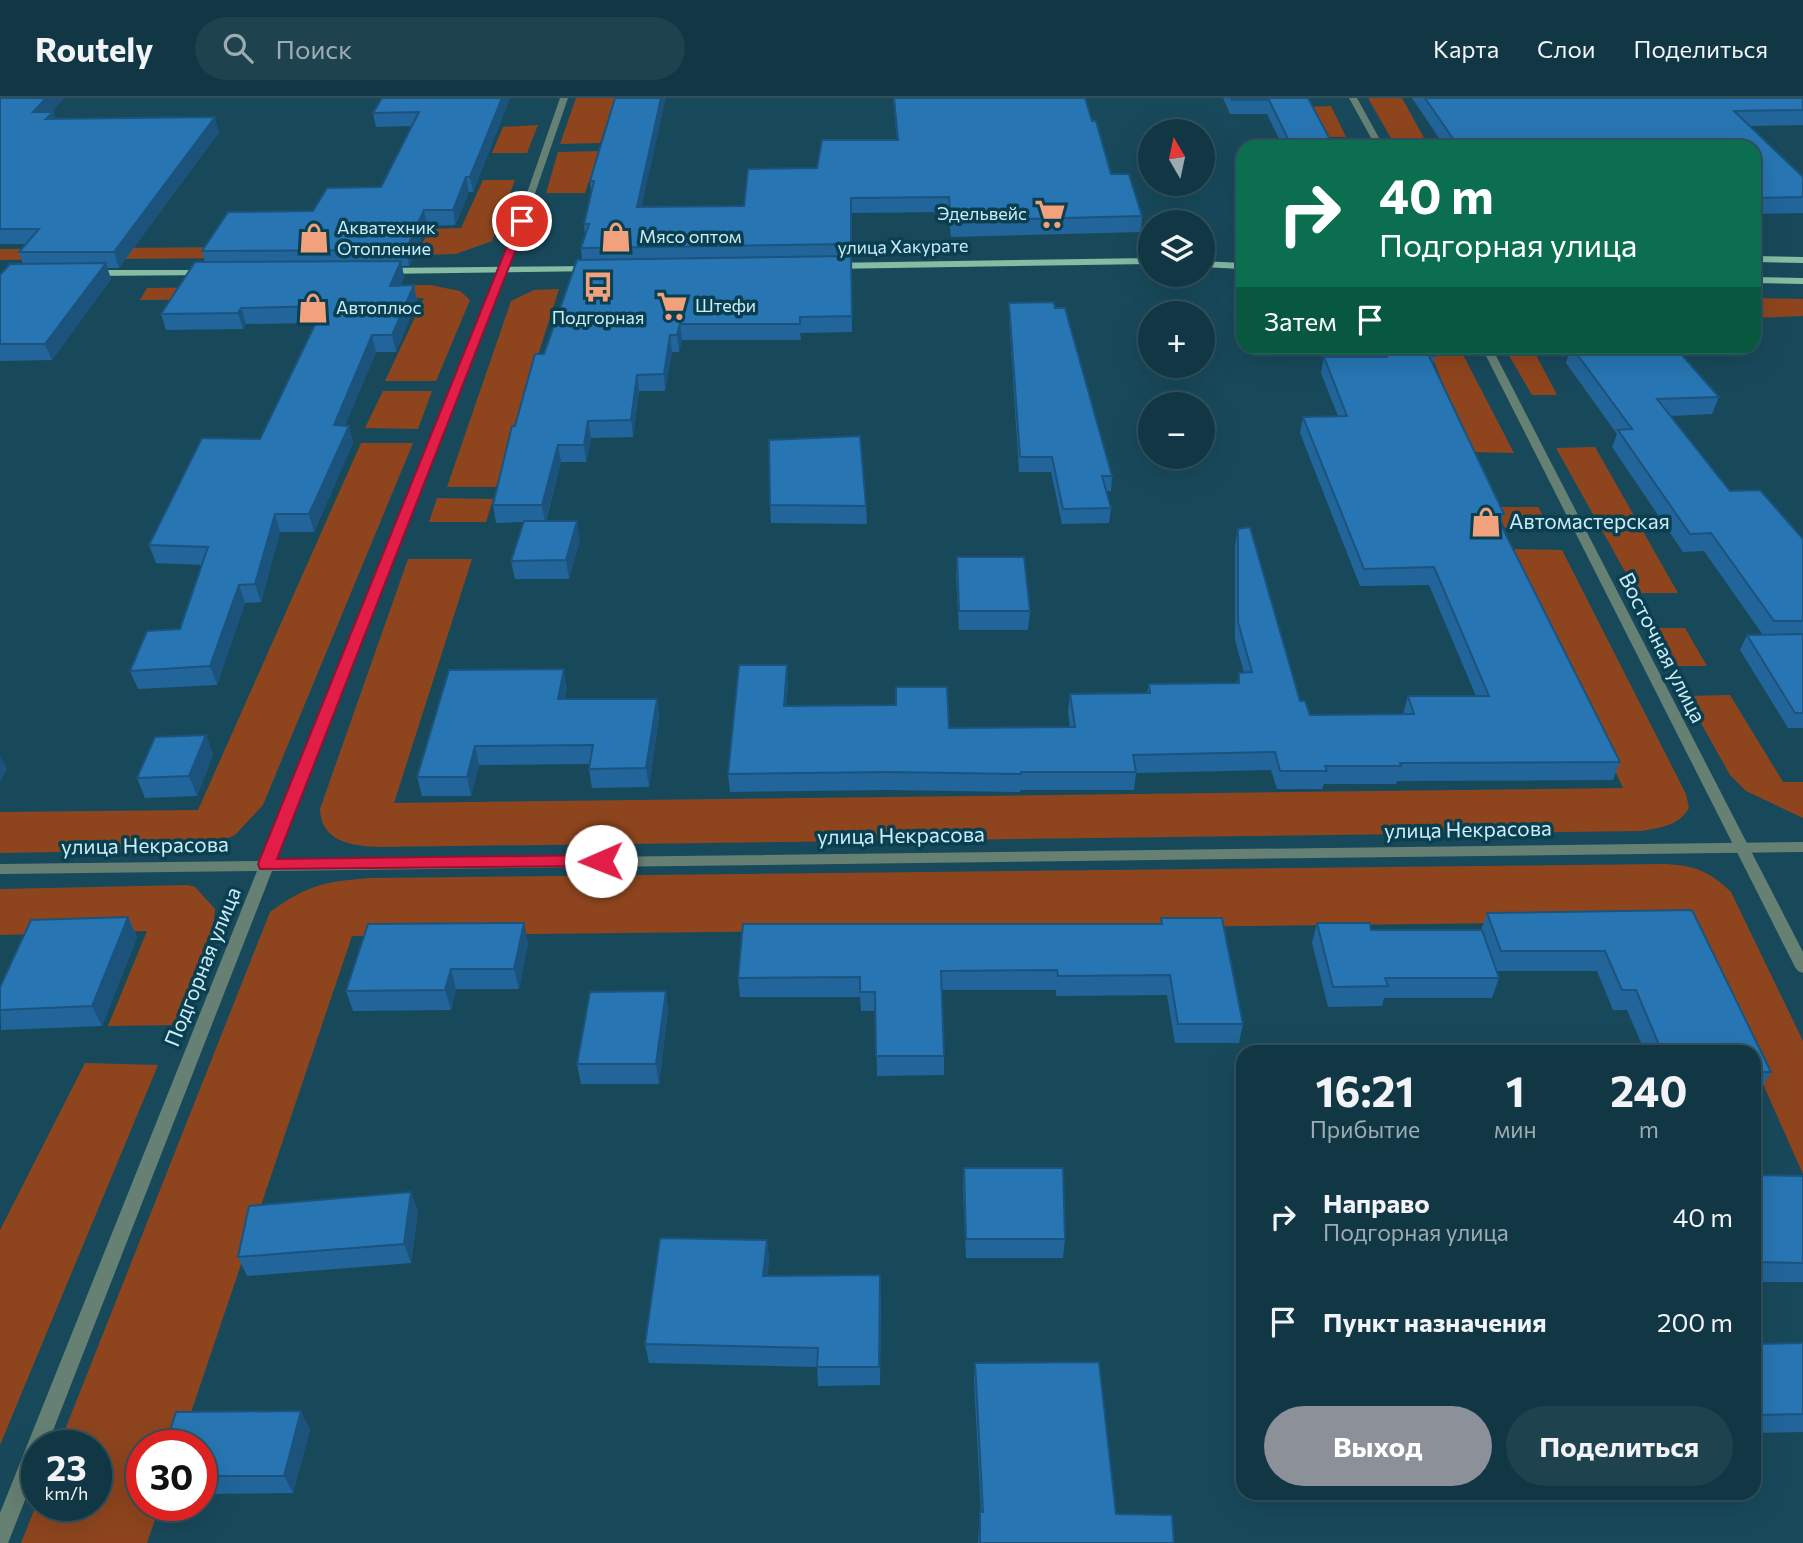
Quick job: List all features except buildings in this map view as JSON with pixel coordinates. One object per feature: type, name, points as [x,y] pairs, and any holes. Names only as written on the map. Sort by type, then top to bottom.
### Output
[{"type":"main road","points":[[1215,258],[1236,257]]},
{"type":"main road","points":[[1761,259],[1803,260]]},
{"type":"main road","name":"улица Хакурате","points":[[820,266],[1138,262]]},
{"type":"main road","points":[[1215,265],[1236,266]]},
{"type":"main road","points":[[361,272],[615,269]]},
{"type":"main road","points":[[68,274],[222,272]]},
{"type":"main road","points":[[1761,280],[1803,281]]},
{"type":"street","name":"Подгорная улица","points":[[0,1538],[503,271],[564,98]]},
{"type":"street","points":[[1353,98],[1376,140]]},
{"type":"street","name":"Восточная улица","points":[[1490,354],[1803,967]]},
{"type":"street","name":"улица Некрасова","points":[[0,869],[1803,847]]},
{"type":"shaded area","points":[[576,98],[615,98],[600,143],[560,144]]},
{"type":"shaded area","points":[[1368,98],[1402,98],[1425,140],[1392,140]]},
{"type":"shaded area","points":[[1331,106],[1346,137],[1322,137],[1305,107]]},
{"type":"shaded area","points":[[538,125],[527,153],[492,153],[503,127]]},
{"type":"shaded area","points":[[599,151],[585,193],[546,193],[558,152]]},
{"type":"shaded area","points":[[483,180],[515,180],[492,241],[456,254],[417,255],[429,229],[461,228]]},
{"type":"shaded area","points":[[234,247],[227,258],[0,260],[0,249]]},
{"type":"shaded area","points":[[430,285],[460,291],[470,300],[436,381],[385,381],[424,298],[140,300],[147,288]]},
{"type":"shaded area","points":[[559,289],[496,487],[447,487],[511,301],[534,290]]},
{"type":"shaded area","points":[[1761,298],[1803,299],[1803,316],[1761,318]]},
{"type":"shaded area","points":[[1431,354],[1463,354],[1514,453],[1471,452]]},
{"type":"shaded area","points":[[1508,354],[1536,354],[1557,395],[1532,395]]},
{"type":"shaded area","points":[[383,391],[432,391],[418,429],[365,428]]},
{"type":"shaded area","points":[[361,443],[413,443],[263,805],[235,835],[211,846],[180,850],[0,853],[0,812],[198,810]]},
{"type":"shaded area","points":[[1595,447],[1678,593],[1637,593],[1556,448]]},
{"type":"shaded area","points":[[437,498],[493,499],[486,522],[429,522]]},
{"type":"shaded area","points":[[1494,507],[1538,507],[1550,528],[1505,528]]},
{"type":"shaded area","points":[[1513,549],[1562,550],[1686,794],[1689,808],[1680,819],[1663,827],[1643,831],[380,847],[340,840],[326,829],[322,820],[320,809],[408,559],[472,559],[394,803],[1623,788]]},
{"type":"shaded area","points":[[1651,628],[1685,628],[1707,666],[1673,666]]},
{"type":"shaded area","points":[[1730,695],[1783,782],[1803,782],[1803,818],[1746,791],[1730,775],[1686,696]]},
{"type":"shaded area","points":[[1664,864],[1684,866],[1700,870],[1731,892],[1803,1041],[1803,1174],[1761,1080],[1761,1045],[1751,1045],[1689,921],[352,936],[185,1430],[126,1430],[126,1521],[155,1521],[147,1543],[21,1543],[30,1521],[112,1521],[112,1430],[65,1430],[270,912],[306,890],[342,881],[372,878]]},
{"type":"shaded area","points":[[195,887],[215,909],[213,931],[175,1025],[108,1026],[147,931],[0,935],[0,889]]},
{"type":"shaded area","points":[[85,1063],[158,1065],[0,1445],[0,1230]]},
{"type":"place","name":"Эдельвейс","points":[[1050,214]]},
{"type":"place","name":"Мясо оптом","points":[[616,237]]},
{"type":"place","name":"Акватехник Отопление","points":[[314,238]]},
{"type":"place","name":"Подгорная","points":[[598,287]]},
{"type":"place","name":"Штефи","points":[[672,306]]},
{"type":"place","name":"Автоплюс","points":[[313,308]]},
{"type":"place","name":"Автомастерская","points":[[1486,522]]},
{"type":"route","points":[[522,221],[266,864],[601,861]]}]
